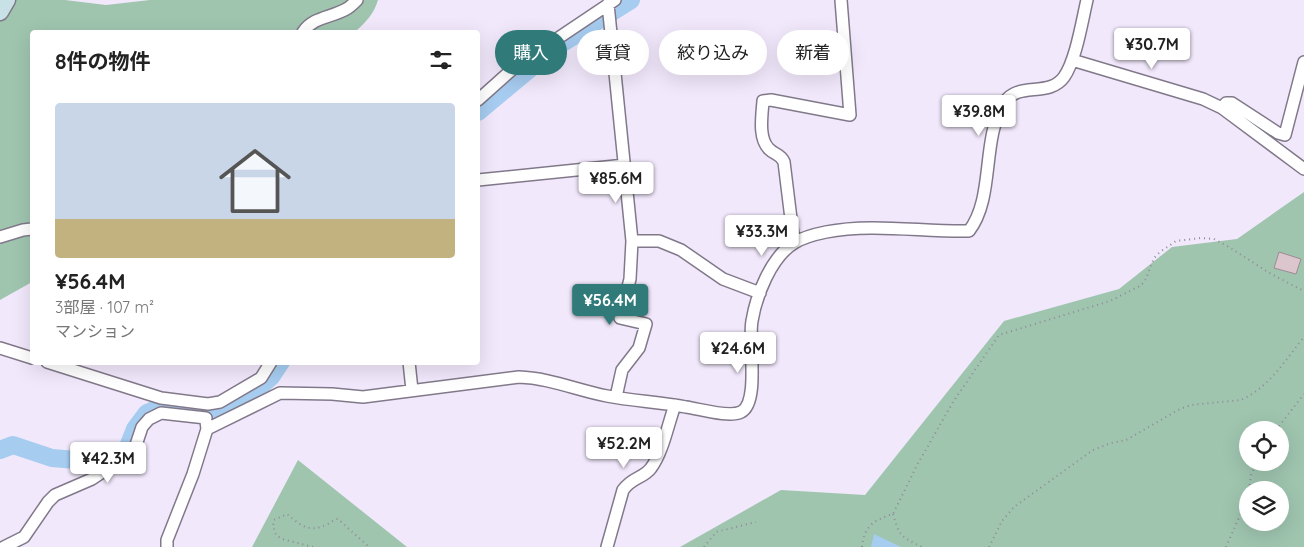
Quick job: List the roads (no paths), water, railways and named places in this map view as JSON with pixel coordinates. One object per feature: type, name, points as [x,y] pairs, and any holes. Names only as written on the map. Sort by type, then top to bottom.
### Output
[{"type":"main road","points":[[0,12],[7,0]]},
{"type":"street","points":[[304,30],[308,25],[318,19],[348,8],[357,0]]},
{"type":"street","points":[[794,243],[784,162],[782,156],[768,149],[762,132],[763,101],[771,100],[850,115],[840,0]]},
{"type":"street","points":[[4,547],[24,537],[55,495],[92,479],[112,465],[130,457],[142,427],[149,419],[161,413],[207,415],[280,393],[332,394],[362,397],[519,377],[538,378],[616,397],[730,414],[740,413],[746,409],[751,398],[751,322],[760,293],[775,260],[794,243],[825,232],[855,228],[969,231],[975,223],[985,187],[993,129],[1004,102],[1014,92],[1049,88],[1064,78],[1072,60],[1087,0]]},
{"type":"street","points":[[480,98],[515,67],[611,2],[632,241],[630,279],[620,318],[646,324],[639,348],[622,370],[616,397]]},
{"type":"street","points":[[1072,60],[1203,99],[1222,108],[1304,169]]},
{"type":"street","points":[[1222,108],[1226,103],[1232,103],[1278,133],[1285,135],[1304,62]]},
{"type":"street","points":[[480,180],[625,165]]},
{"type":"street","points":[[0,237],[30,229]]},
{"type":"street","points":[[632,241],[659,241],[681,250],[723,279],[760,293]]},
{"type":"street","points":[[0,348],[30,357]]},
{"type":"street","points":[[56,365],[161,398],[207,415]]},
{"type":"street","points":[[168,547],[167,540],[192,474],[207,415],[220,402],[261,378],[269,365]]},
{"type":"street","points":[[408,365],[412,390]]},
{"type":"street","points":[[607,547],[623,490],[628,482],[650,470],[657,457],[675,405]]},
{"type":"water","points":[[874,534],[901,547],[871,547]]},
{"type":"waterway","points":[[480,110],[556,47],[631,0]]},
{"type":"waterway","points":[[0,450],[13,445],[52,458],[101,462],[127,449],[135,429],[147,413],[161,407],[219,412],[247,398],[271,377],[279,365]]}]
